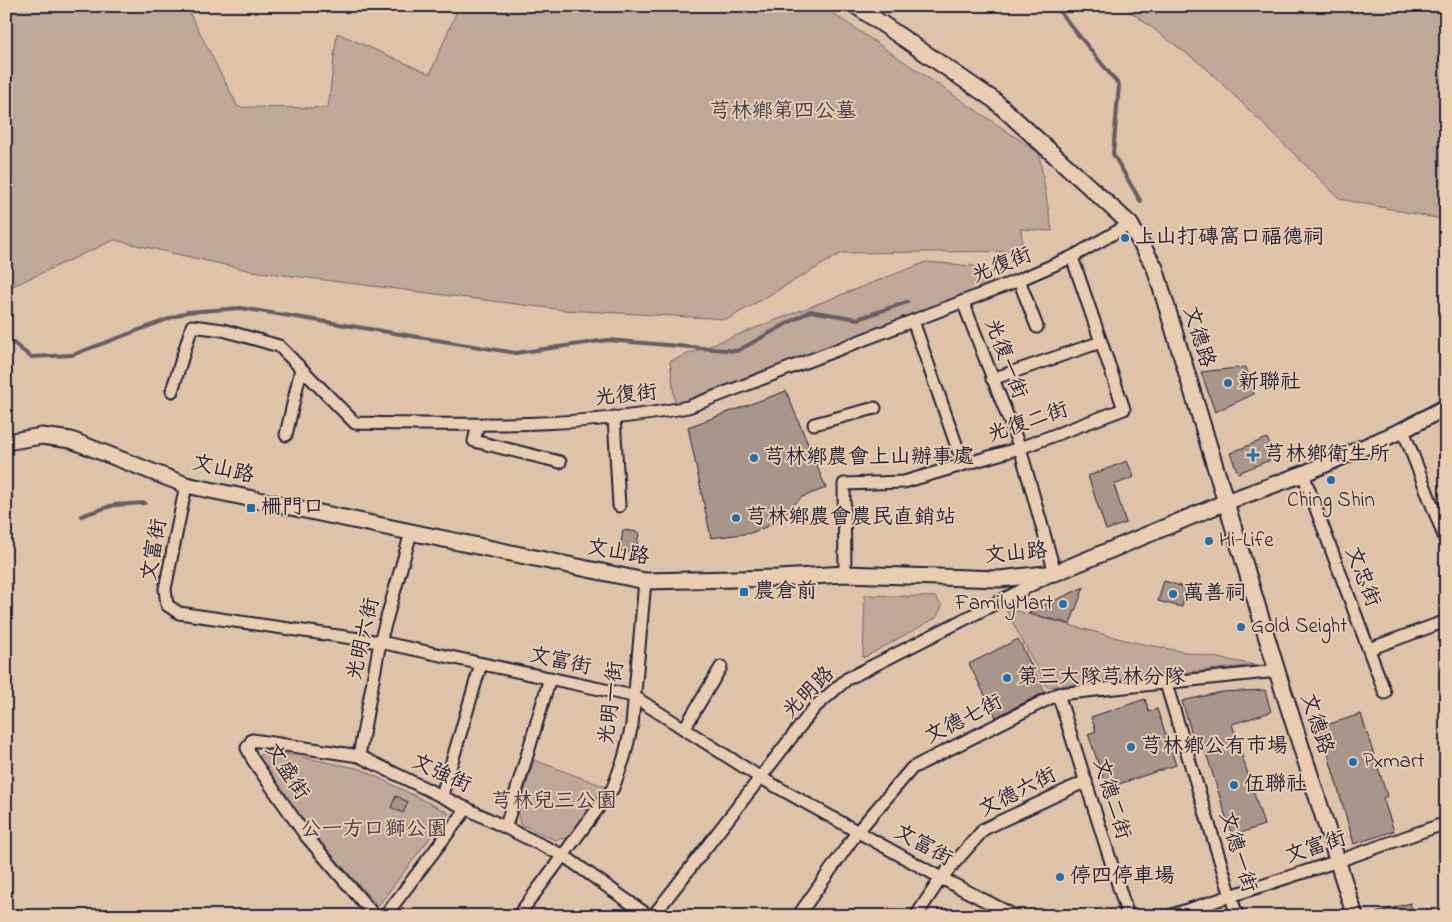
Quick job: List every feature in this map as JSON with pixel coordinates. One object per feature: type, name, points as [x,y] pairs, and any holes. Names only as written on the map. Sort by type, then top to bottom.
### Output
[{"type":"main road","name":"文德路","points":[[856,6],[994,100],[1130,224],[1155,268],[1277,671],[1355,916]]},
{"type":"main road","name":"文山路","points":[[6,442],[42,436],[71,440],[186,485],[644,581],[779,578],[845,574],[1000,579],[1055,573],[1226,502],[1303,474],[1403,430],[1446,407]]},
{"type":"street","name":"光復街","points":[[172,391],[192,326],[223,330],[279,346],[355,423],[478,425],[648,415],[688,407],[1019,280],[1072,257],[1130,224]]},
{"type":"street","name":"光復二街","points":[[845,574],[844,484],[904,482],[1020,448],[1124,408],[1072,257]]},
{"type":"street","points":[[1019,280],[1037,327]]},
{"type":"street","name":"光復一街","points":[[963,302],[1020,448],[1055,573]]},
{"type":"street","points":[[913,321],[963,464]]},
{"type":"street","points":[[992,379],[1101,342]]},
{"type":"street","points":[[286,435],[301,369]]},
{"type":"street","points":[[814,424],[874,408]]},
{"type":"street","points":[[614,417],[619,506]]},
{"type":"street","points":[[478,425],[474,441],[560,462]]},
{"type":"street","points":[[1403,430],[1446,540]]},
{"type":"street","name":"文忠街","points":[[1303,474],[1385,693]]},
{"type":"street","name":"文富街","points":[[186,485],[165,589],[167,605],[179,613],[380,642],[633,696],[761,778],[941,878],[1015,916]]},
{"type":"street","name":"光明六街","points":[[359,756],[380,642],[412,533]]},
{"type":"street","name":"光明路","points":[[651,916],[815,707],[847,679],[1055,573]]},
{"type":"street","name":"光明一街","points":[[518,916],[564,856],[612,788],[624,758],[632,725],[644,581]]},
{"type":"street","points":[[1369,649],[1446,621]]},
{"type":"street","points":[[442,795],[481,664]]},
{"type":"street","points":[[684,729],[721,667]]},
{"type":"street","name":"文德七街","points":[[798,916],[858,831],[912,768],[1058,694],[1277,671]]},
{"type":"street","points":[[506,826],[550,678]]},
{"type":"street","name":"文德一街","points":[[1166,684],[1237,916]]},
{"type":"street","name":"文德二街","points":[[1058,694],[1128,916]]},
{"type":"street","name":"文強街","points":[[252,740],[359,756],[506,826],[564,856],[651,916]]},
{"type":"street","name":"文盛街","points":[[252,740],[247,748],[253,760],[306,836],[375,916]]},
{"type":"street","name":"文德六街","points":[[916,916],[941,878],[984,829],[1086,781]]},
{"type":"street","points":[[385,916],[467,808]]},
{"type":"street","name":"文富街","points":[[1169,916],[1338,861],[1446,823]]},
{"type":"green space","name":"芎林鄉第四公墓","points":[[6,6],[186,6],[238,107],[328,108],[337,33],[430,74],[459,6],[822,6],[1039,153],[1052,231],[1021,229],[1023,251],[842,253],[728,319],[564,310],[252,271],[114,240],[13,286],[6,281]]},
{"type":"green space","points":[[1123,6],[1446,6],[1446,220],[1340,199],[1206,68]]},
{"type":"green space","points":[[926,262],[974,266],[998,286],[692,403],[675,405],[670,361]]},
{"type":"green space","points":[[865,595],[935,597],[942,606],[936,618],[863,658]]},
{"type":"green space","points":[[1005,608],[1133,642],[1255,665],[1047,687]]},
{"type":"green space","name":"公一方口獅公園","points":[[267,750],[361,769],[449,813],[378,906],[315,837],[261,762],[260,755]]},
{"type":"green space","name":"芎林兒三公園","points":[[534,760],[606,787],[567,838],[555,840],[520,824],[518,813]]},
{"type":"building","name":"新聯社","points":[[1246,367],[1254,394],[1215,412],[1201,372]]},
{"type":"building","name":"芎林鄉農會上山辦事處","points":[[786,391],[826,488],[802,497],[773,524],[751,533],[711,538],[688,427]]},
{"type":"building","name":"芎林鄉衛生所","points":[[1267,438],[1275,458],[1238,473],[1230,453]]},
{"type":"building","points":[[1127,461],[1134,477],[1114,485],[1126,523],[1106,530],[1088,476]]},
{"type":"building","points":[[623,530],[639,532],[636,553],[620,551]]},
{"type":"building","name":"萬善祠","points":[[1164,581],[1187,588],[1182,607],[1158,601]]},
{"type":"building","name":"FamilyMart","points":[[1084,587],[1070,624],[1028,613],[1067,595]]},
{"type":"building","name":"第三大隊芎林分隊","points":[[1018,639],[1045,692],[996,717],[969,664]]},
{"type":"building","name":"伍聯社","points":[[1265,690],[1271,712],[1232,724],[1264,825],[1232,836],[1203,743],[1195,744],[1182,701],[1222,692]]},
{"type":"building","name":"芎林鄉公有市場","points":[[1145,699],[1149,712],[1157,709],[1176,765],[1107,788],[1088,734],[1096,731],[1091,717]]},
{"type":"building","name":"Pxmart","points":[[1361,714],[1387,796],[1383,798],[1394,831],[1354,844],[1320,727]]},
{"type":"building","points":[[396,796],[408,802],[403,813],[391,807]]},
{"type":"building","points":[[1410,903],[1414,916],[1376,916],[1376,913]]},
{"type":"waterway","points":[[1055,6],[1119,85],[1113,154],[1141,202]]},
{"type":"waterway","points":[[6,337],[31,357],[72,355],[187,312],[241,308],[516,353],[608,340],[737,351],[810,311],[858,319],[907,302]]},
{"type":"waterway","points":[[81,516],[114,505],[145,503]]},
{"type":"place","name":"上山打磚窩口福德祠","points":[[1125,238]]},
{"type":"place","name":"新聯社","points":[[1228,383]]},
{"type":"place","name":"芎林鄉衛生所","points":[[1253,455]]},
{"type":"place","name":"芎林鄉農會上山辦事處","points":[[754,458]]},
{"type":"place","name":"Ching Shin","points":[[1331,480]]},
{"type":"place","name":"柵門口","points":[[251,508]]},
{"type":"place","name":"芎林鄉農會農民直銷站","points":[[736,518]]},
{"type":"place","name":"Hi-Life","points":[[1209,541]]},
{"type":"place","name":"農倉前","points":[[744,592]]},
{"type":"place","name":"萬善祠","points":[[1173,594]]},
{"type":"place","name":"FamilyMart","points":[[1063,604]]},
{"type":"place","name":"Gold Seight","points":[[1241,627]]},
{"type":"place","name":"第三大隊芎林分隊","points":[[1007,678]]},
{"type":"place","name":"芎林鄉公有市場","points":[[1131,747]]},
{"type":"place","name":"Pxmart","points":[[1353,762]]},
{"type":"place","name":"伍聯社","points":[[1234,785]]},
{"type":"place","name":"停四停車場","points":[[1060,877]]}]
